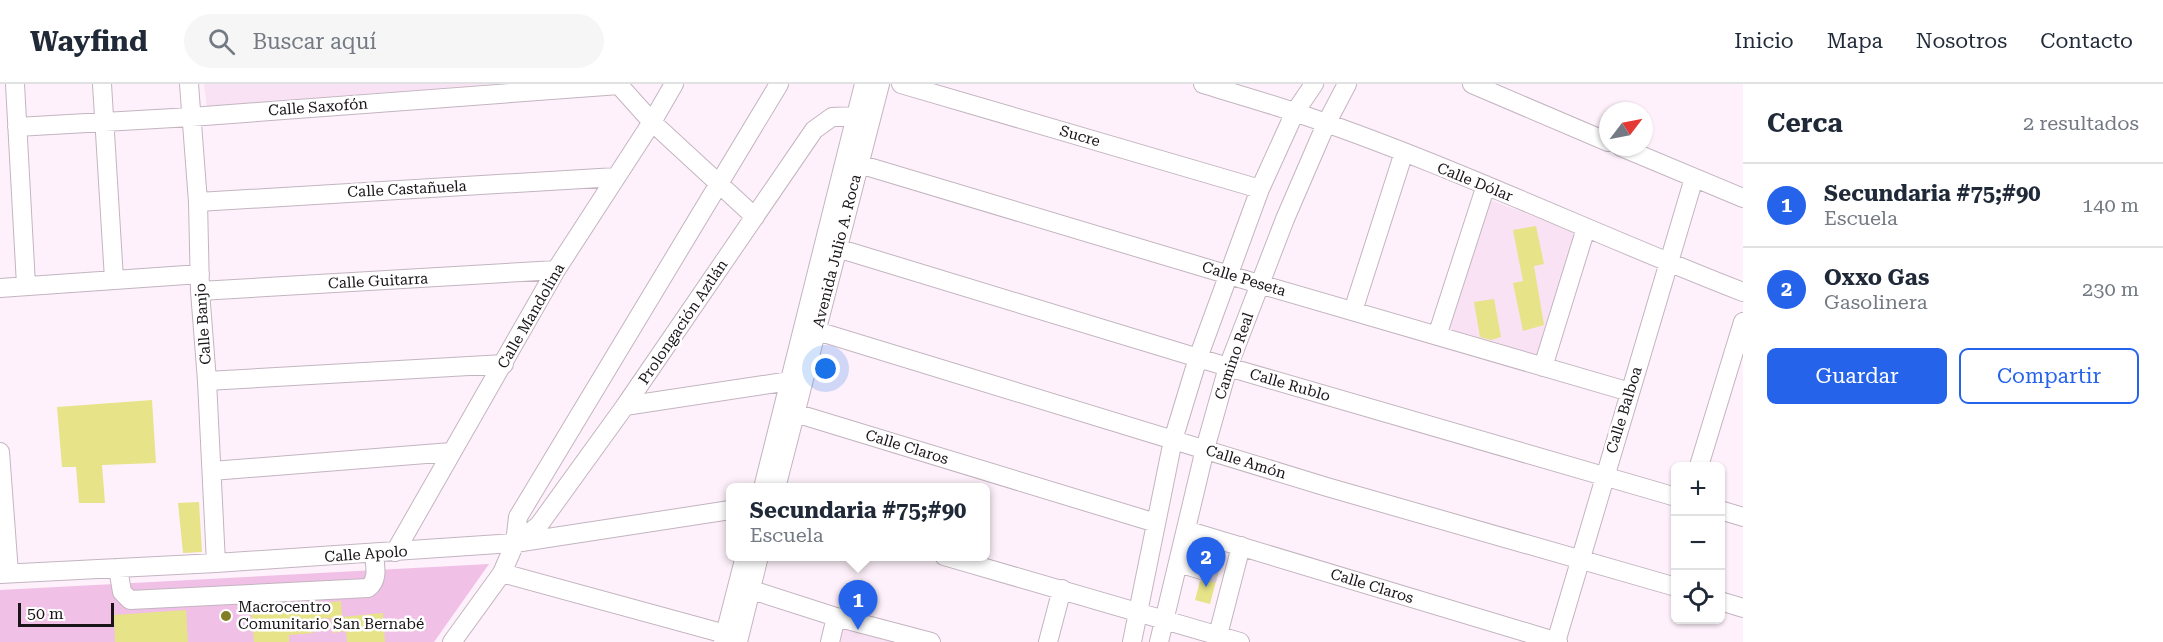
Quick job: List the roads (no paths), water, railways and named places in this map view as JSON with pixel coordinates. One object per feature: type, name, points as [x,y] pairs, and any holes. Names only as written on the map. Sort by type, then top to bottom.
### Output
[{"type":"street","points":[[15,84],[26,285]]},
{"type":"street","points":[[102,84],[114,279]]},
{"type":"street","name":"Calle Banjo","points":[[189,84],[198,201],[200,283],[216,563]]},
{"type":"street","points":[[619,84],[652,122],[755,217]]},
{"type":"street","name":"Calle Saxofón","points":[[17,127],[191,117],[619,84]]},
{"type":"street","name":"Calle Mandolina","points":[[395,552],[556,270],[674,84]]},
{"type":"street","name":"Prolongación Aztlán","points":[[453,642],[502,573],[515,543],[518,517],[779,84]]},
{"type":"street","name":"Avenida Julio A. Roca","points":[[764,483],[864,84]]},
{"type":"street","name":"Avenida Julio A. Roca","points":[[777,483],[880,84]]},
{"type":"street","name":"Sucre","points":[[901,84],[1260,189]]},
{"type":"street","name":"Calle Dólar","points":[[1203,84],[1295,112],[1404,152],[1667,263],[1743,292]]},
{"type":"street","points":[[1132,642],[1173,440],[1198,358],[1260,189],[1295,112],[1314,84]]},
{"type":"street","name":"Camino Real","points":[[1160,642],[1205,450],[1228,367],[1285,219],[1326,124],[1347,84]]},
{"type":"street","points":[[1472,84],[1599,138]]},
{"type":"street","name":"Prolongación Aztlán","points":[[515,543],[539,525],[626,406],[814,130],[832,117],[856,116]]},
{"type":"street","points":[[1353,311],[1404,152]]},
{"type":"street","points":[[1642,156],[1743,198]]},
{"type":"street","name":"Calle Peseta","points":[[859,164],[1630,392]]},
{"type":"street","name":"Calle Castañuela","points":[[198,201],[616,177]]},
{"type":"street","name":"Calle Balboa","points":[[1557,642],[1604,476],[1694,178]]},
{"type":"street","points":[[1437,336],[1486,185]]},
{"type":"street","points":[[1543,367],[1586,228]]},
{"type":"street","name":"Calle Rublo","points":[[837,248],[1228,367],[1671,496]]},
{"type":"street","name":"Calle Guitarra","points":[[0,288],[114,279],[200,283],[556,270]]},
{"type":"street","points":[[1700,462],[1743,322]]},
{"type":"street","name":"Calle Amón","points":[[818,331],[1205,450],[1671,585]]},
{"type":"street","points":[[207,381],[504,364]]},
{"type":"street","points":[[626,406],[790,381]]},
{"type":"street","name":"Calle Claros","points":[[795,413],[1156,523]]},
{"type":"street","points":[[0,452],[4,573]]},
{"type":"street","points":[[212,471],[451,452]]},
{"type":"street","name":"Calle Apolo","points":[[4,573],[374,554],[515,543],[726,511]]},
{"type":"street","points":[[1725,512],[1743,517]]},
{"type":"street","name":"Calle Claros","points":[[1186,530],[1557,642]]},
{"type":"street","points":[[1218,635],[1218,574],[1240,546]]},
{"type":"street","points":[[118,568],[122,592],[130,600],[368,588],[374,584],[374,554]]},
{"type":"street","points":[[729,639],[744,561]]},
{"type":"street","points":[[729,639],[752,590],[758,561]]},
{"type":"street","points":[[962,561],[1240,642]]},
{"type":"street","points":[[1178,563],[1218,574]]},
{"type":"street","points":[[502,573],[729,639]]},
{"type":"street","points":[[1048,642],[1062,589]]},
{"type":"street","points":[[752,590],[836,617],[932,642]]},
{"type":"street","points":[[1725,603],[1743,608]]},
{"type":"street","points":[[836,617],[836,640]]},
{"type":"tunnel","points":[[1202,570],[1218,574]]},
{"type":"place","name":"Oxxo Gas","points":[[1206,587]]},
{"type":"place","name":"Macrocentro Comunitario San Bernabé","points":[[226,616]]},
{"type":"place","name":"Secundaria #75;#90","points":[[858,630]]}]
